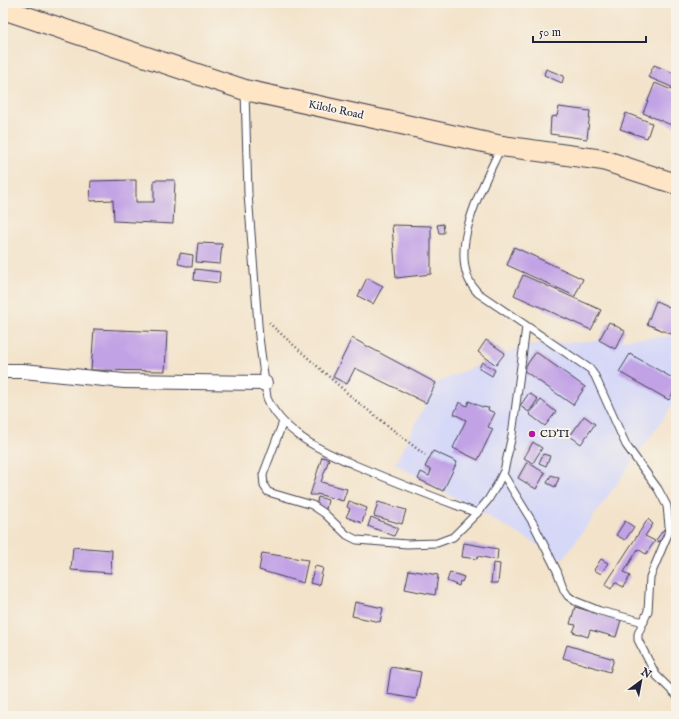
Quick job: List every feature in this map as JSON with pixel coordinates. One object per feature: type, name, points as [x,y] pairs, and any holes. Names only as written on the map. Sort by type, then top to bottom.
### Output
[{"type":"main road","name":"Kilolo Road","points":[[3,9],[245,90],[502,146],[603,160],[676,184]]},
{"type":"street","points":[[3,371],[23,371],[124,381],[265,383]]},
{"type":"lane","points":[[245,90],[248,194],[257,312],[267,398],[270,406],[283,422],[301,437],[334,455],[386,478],[477,513]]},
{"type":"lane","points":[[502,146],[470,220],[464,266],[468,280],[478,293],[590,369],[595,376],[626,445],[658,489],[667,506],[669,526],[668,534],[650,577],[648,611],[638,634],[638,640],[656,675],[676,695]]},
{"type":"lane","points":[[283,422],[263,475],[264,486],[268,492],[301,500],[312,505],[324,513],[351,538],[357,540],[407,544],[437,543],[453,537],[488,500],[503,474],[512,435],[526,327]]},
{"type":"lane","points":[[503,474],[533,523],[568,596],[575,601],[600,611],[644,622]]},
{"type":"path","points":[[257,312],[355,400],[425,455]]},
{"type":"shaded area","name":"CDTI","points":[[676,336],[676,401],[563,559],[395,464],[436,383],[526,345]]},
{"type":"building","points":[[654,65],[676,74],[676,89],[648,77]]},
{"type":"building","points":[[546,69],[564,76],[562,83],[544,75]]},
{"type":"building","points":[[655,83],[676,92],[676,127],[643,113]]},
{"type":"building","points":[[559,107],[590,111],[587,139],[550,134],[551,117],[557,116]]},
{"type":"building","points":[[626,113],[652,123],[647,138],[620,129]]},
{"type":"building","points":[[136,180],[136,202],[154,202],[154,180],[175,180],[173,224],[114,221],[113,200],[90,201],[91,181]]},
{"type":"building","points":[[443,224],[444,233],[439,233],[437,225]]},
{"type":"building","points":[[392,225],[431,226],[431,274],[396,278]]},
{"type":"building","points":[[198,243],[222,244],[220,264],[196,262]]},
{"type":"building","points":[[514,247],[583,279],[575,296],[507,265]]},
{"type":"building","points":[[180,253],[193,255],[192,267],[178,264]]},
{"type":"building","points":[[195,269],[220,272],[219,283],[194,280]]},
{"type":"building","points":[[523,275],[601,310],[591,330],[514,295]]},
{"type":"building","points":[[367,278],[383,286],[373,304],[358,296]]},
{"type":"building","points":[[656,301],[676,310],[676,336],[647,324]]},
{"type":"building","points":[[609,322],[625,331],[615,349],[599,340]]},
{"type":"building","points":[[94,329],[167,332],[165,371],[91,370]]},
{"type":"building","points":[[352,338],[436,383],[426,403],[355,368],[347,384],[333,377]]},
{"type":"building","points":[[486,340],[505,353],[496,365],[478,352]]},
{"type":"building","points":[[536,352],[585,387],[573,405],[523,370]]},
{"type":"building","points":[[630,354],[676,380],[676,388],[669,400],[619,372]]},
{"type":"building","points":[[482,362],[495,370],[492,376],[479,368]]},
{"type":"building","points":[[529,393],[538,399],[529,412],[520,406]]},
{"type":"building","points":[[541,400],[556,412],[545,426],[529,414]]},
{"type":"building","points":[[469,401],[482,407],[489,408],[488,410],[495,413],[488,427],[493,429],[478,460],[453,448],[466,420],[454,414],[459,402],[467,406]]},
{"type":"building","points":[[584,416],[595,424],[581,444],[570,436]]},
{"type":"building","points":[[533,442],[542,448],[533,463],[524,458]]},
{"type":"building","points":[[433,451],[457,462],[443,491],[418,479],[421,472],[429,476],[431,470],[425,467]]},
{"type":"building","points":[[543,454],[550,456],[546,466],[539,463]]},
{"type":"building","points":[[322,457],[329,459],[321,482],[347,489],[343,501],[317,494],[310,495]]},
{"type":"building","points":[[527,462],[545,473],[536,489],[518,478]]},
{"type":"building","points":[[551,475],[559,478],[555,487],[547,483]]},
{"type":"building","points":[[318,497],[328,500],[326,509],[316,507]]},
{"type":"building","points":[[349,501],[367,508],[362,523],[346,517],[350,509],[347,507]]},
{"type":"building","points":[[378,502],[406,510],[402,524],[374,516]]},
{"type":"building","points":[[371,517],[398,528],[394,536],[368,526]]},
{"type":"building","points":[[648,519],[653,524],[645,536],[655,541],[646,554],[638,549],[624,572],[630,576],[623,587],[615,582],[611,589],[605,585]]},
{"type":"building","points":[[625,521],[634,527],[625,540],[616,535]]},
{"type":"building","points":[[664,529],[667,532],[659,542],[656,540]]},
{"type":"building","points":[[464,543],[498,549],[497,560],[478,556],[477,559],[462,557]]},
{"type":"building","points":[[73,547],[112,550],[111,573],[71,570]]},
{"type":"building","points":[[262,553],[308,560],[303,583],[259,570]]},
{"type":"building","points":[[601,559],[608,563],[601,574],[594,570]]},
{"type":"building","points":[[493,563],[500,564],[498,583],[491,583]]},
{"type":"building","points":[[315,566],[323,568],[319,585],[310,583]]},
{"type":"building","points":[[409,570],[438,575],[435,595],[405,589]]},
{"type":"building","points":[[450,572],[464,577],[462,582],[460,581],[459,586],[447,581]]},
{"type":"building","points":[[355,602],[383,608],[380,622],[352,616]]},
{"type":"building","points":[[575,607],[621,620],[616,637],[590,630],[588,637],[573,632],[576,625],[570,624]]},
{"type":"building","points":[[567,645],[614,659],[610,672],[563,658]]},
{"type":"building","points":[[391,667],[421,672],[416,699],[387,694]]},
{"type":"place","name":"CDTI","points":[[532,434]]}]
